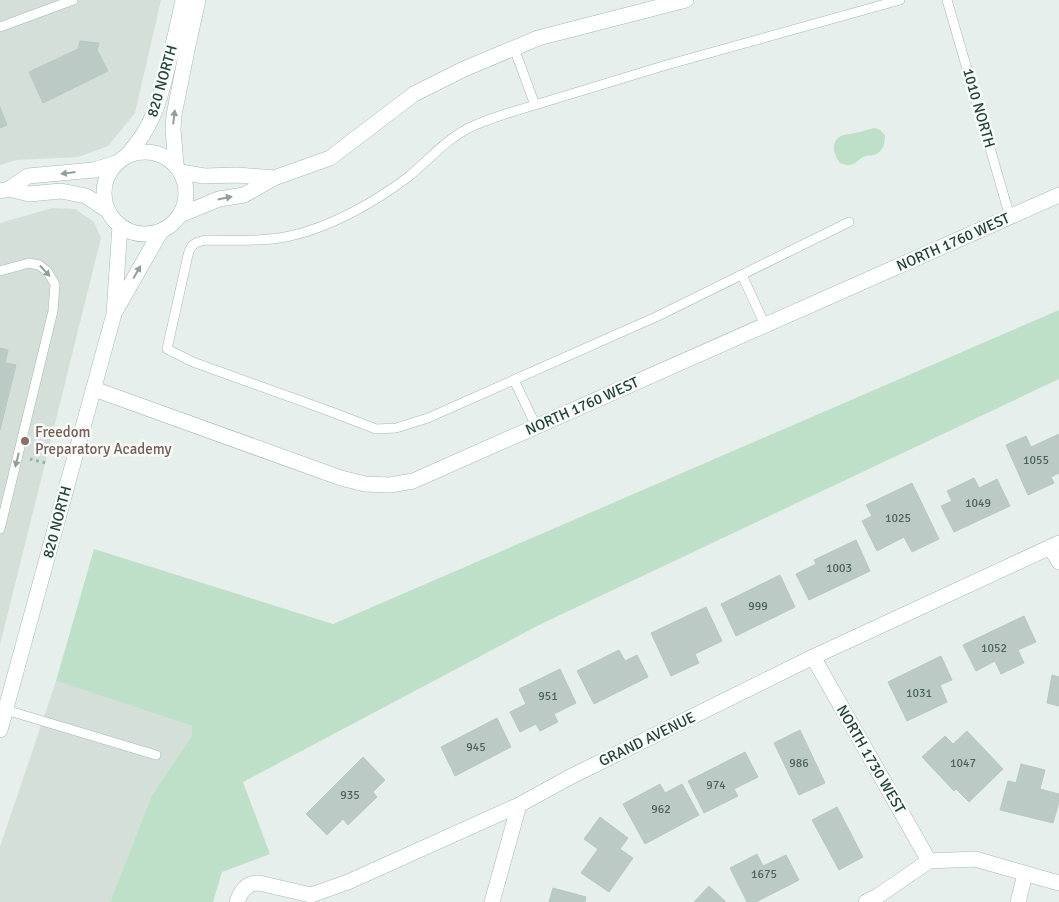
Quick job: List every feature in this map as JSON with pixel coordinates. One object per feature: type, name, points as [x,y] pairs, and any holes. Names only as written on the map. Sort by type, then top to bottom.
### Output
[{"type":"street","name":"820 NORTH","points":[[121,159],[143,136],[156,111],[183,0]]},
{"type":"street","name":"820 NORTH","points":[[178,169],[173,129],[174,114],[198,0]]},
{"type":"street","points":[[180,215],[219,199],[244,195],[274,178],[330,158],[414,94],[464,69],[538,38],[686,0]]},
{"type":"street","points":[[4,190],[28,176],[94,170],[121,159],[144,151],[161,154],[178,169],[185,183],[186,194],[180,215],[161,231],[140,234],[130,231],[120,226],[107,210],[103,194],[106,177],[121,159]]},
{"type":"street","points":[[178,169],[204,176],[237,175],[274,178]]},
{"type":"street","points":[[4,190],[29,194],[60,191],[86,196],[107,210]]},
{"type":"street","name":"NORTH 1760 WEST","points":[[94,388],[341,478],[365,484],[390,484],[413,480],[1059,195]]},
{"type":"street","name":"820 NORTH","points":[[0,730],[114,314],[120,226]]},
{"type":"street","name":"820 NORTH","points":[[114,314],[161,231]]},
{"type":"street","points":[[1055,545],[1059,562]]},
{"type":"street","name":"GRAND AVENUE","points":[[237,902],[240,893],[253,883],[310,895],[366,874],[519,805],[813,657],[1055,545]]},
{"type":"street","name":"NORTH 1730 WEST","points":[[813,657],[929,860]]},
{"type":"street","points":[[492,902],[519,805]]},
{"type":"street","points":[[866,902],[878,896],[929,860],[975,859],[1059,884]]},
{"type":"street","points":[[1018,902],[1025,874]]},
{"type":"lane","points":[[0,27],[73,0]]},
{"type":"lane","points":[[849,222],[658,316],[428,418],[396,428],[376,429],[193,362],[167,349],[189,251],[192,245],[199,241],[270,239],[291,236],[316,228],[378,198],[408,176],[444,144],[467,129],[492,118],[663,66],[900,0]]},
{"type":"lane","name":"1010 NORTH","points":[[947,0],[1010,217]]},
{"type":"lane","points":[[514,48],[535,105]]},
{"type":"lane","points":[[0,271],[29,264],[39,265],[47,271],[55,284],[53,311],[0,528]]},
{"type":"lane","points":[[742,275],[765,325]]},
{"type":"lane","points":[[514,380],[536,426]]},
{"type":"lane","points":[[6,710],[156,755]]},
{"type":"path","points":[[30,459],[46,463]]},
{"type":"shaded area","points":[[0,0],[161,0],[135,113],[108,146],[78,157],[16,160],[0,165]]},
{"type":"shaded area","name":"Freedom Preparatory Academy","points":[[52,208],[75,209],[94,222],[101,238],[0,645],[0,223]]},
{"type":"shaded area","points":[[56,681],[192,726],[192,735],[152,795],[110,902],[0,902],[0,847]]},
{"type":"green space","points":[[875,128],[885,135],[884,144],[880,152],[862,158],[850,165],[840,163],[834,150],[836,140],[839,137]]},
{"type":"green space","points":[[1059,310],[1059,379],[539,625],[243,782],[270,854],[222,872],[213,902],[110,902],[152,795],[192,735],[192,726],[56,681],[94,549],[333,624]]},
{"type":"building","points":[[80,41],[99,43],[97,50],[108,71],[43,103],[29,72],[78,49]]},
{"type":"building","points":[[0,107],[7,125],[0,128]]},
{"type":"building","name":"Freedom Preparatory Academy","points":[[0,348],[8,350],[5,363],[16,365],[0,430]]},
{"type":"building","points":[[1059,434],[1059,473],[1051,477],[1054,483],[1028,495],[1006,445],[1026,436],[1031,447]]},
{"type":"building","points":[[974,478],[979,488],[997,479],[1010,506],[954,532],[941,506],[952,501],[947,491]]},
{"type":"building","points":[[912,483],[939,539],[912,552],[904,537],[877,551],[862,521],[872,516],[866,505]]},
{"type":"building","points":[[856,540],[870,571],[809,600],[796,574],[816,564],[814,560]]},
{"type":"building","points":[[780,575],[795,607],[736,636],[721,604]]},
{"type":"building","points":[[706,607],[722,641],[695,654],[699,663],[671,676],[651,633]]},
{"type":"building","points":[[1024,616],[1036,642],[1018,650],[1024,663],[1001,674],[995,661],[976,671],[963,645]]},
{"type":"building","points":[[619,650],[625,661],[637,655],[648,677],[594,704],[577,671]]},
{"type":"building","points":[[941,656],[952,680],[940,685],[947,702],[907,721],[888,682]]},
{"type":"building","points":[[560,669],[576,703],[554,714],[558,722],[540,731],[536,724],[520,732],[510,712],[526,704],[519,689]]},
{"type":"building","points":[[1052,675],[1059,677],[1059,706],[1047,703]]},
{"type":"building","points":[[497,718],[511,747],[455,776],[441,747]]},
{"type":"building","points":[[800,730],[825,783],[799,795],[774,743]]},
{"type":"building","points":[[967,731],[1003,769],[969,802],[956,789],[954,791],[922,757],[945,736],[953,744]]},
{"type":"building","points":[[745,752],[758,777],[734,789],[738,796],[704,813],[688,781]]},
{"type":"building","points":[[363,757],[385,780],[373,792],[377,797],[348,825],[343,819],[327,835],[306,814]]},
{"type":"building","points":[[1021,764],[1045,770],[1040,789],[1059,794],[1059,802],[1053,823],[1000,810],[1008,781],[1016,783]]},
{"type":"building","points":[[660,784],[665,793],[682,784],[699,815],[645,844],[623,804]]},
{"type":"building","points":[[837,807],[863,857],[839,870],[812,820]]},
{"type":"building","points":[[600,817],[628,838],[620,849],[633,858],[609,892],[581,873],[598,849],[584,839]]},
{"type":"building","points":[[757,854],[763,866],[786,855],[799,880],[756,902],[747,902],[730,868]]},
{"type":"building","points":[[709,886],[726,902],[694,902]]},
{"type":"building","points":[[553,888],[586,897],[585,902],[549,902]]},
{"type":"place","name":"Freedom Preparatory Academy","points":[[25,441]]}]
